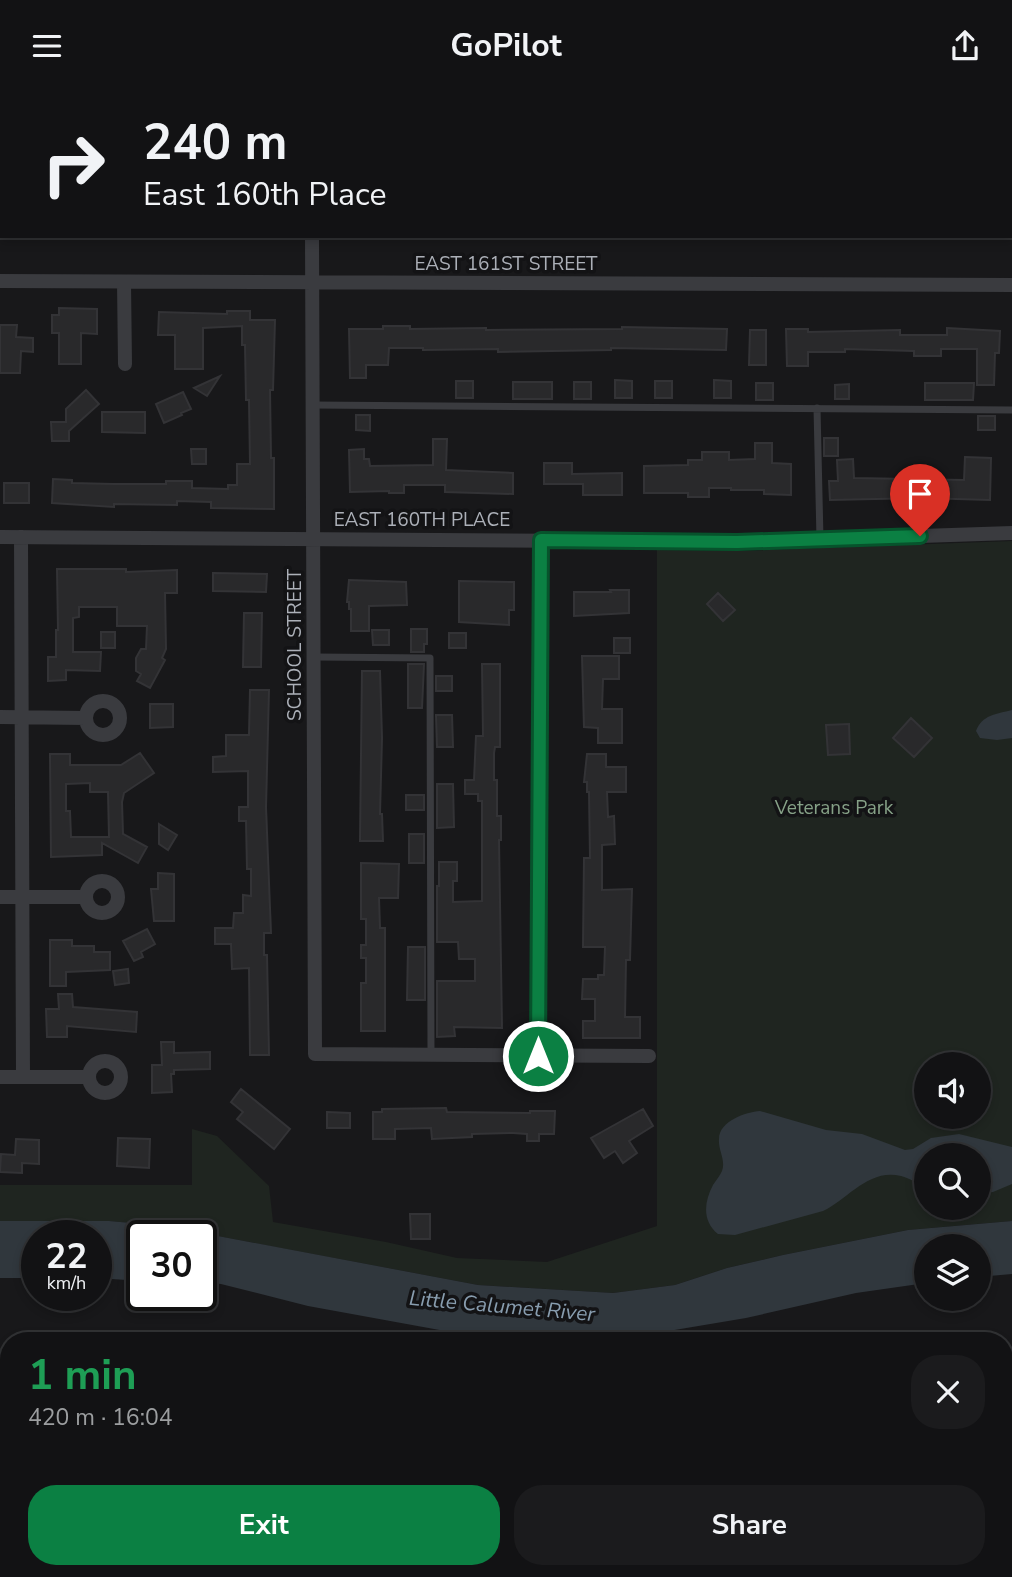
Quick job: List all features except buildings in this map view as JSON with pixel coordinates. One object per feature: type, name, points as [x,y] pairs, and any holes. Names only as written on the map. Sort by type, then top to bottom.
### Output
[{"type":"street","name":"SCHOOL STREET","points":[[312,238],[315,1054],[431,1055]]},
{"type":"street","name":"EAST 161ST STREET","points":[[0,281],[1012,285]]},
{"type":"street","points":[[124,282],[125,363]]},
{"type":"street","name":"EAST 160TH PLACE","points":[[0,537],[737,542],[1012,533]]},
{"type":"street","points":[[21,537],[23,1077]]},
{"type":"street","points":[[538,1056],[541,540]]},
{"type":"street","points":[[0,717],[86,718]]},
{"type":"street","points":[[0,897],[86,897]]},
{"type":"street","points":[[431,1055],[649,1056]]},
{"type":"street","points":[[0,1077],[88,1077]]},
{"type":"lane","points":[[313,405],[1012,410]]},
{"type":"lane","points":[[817,408],[820,539]]},
{"type":"lane","points":[[315,657],[430,658],[431,1055]]},
{"type":"green space","name":"Veterans Park","points":[[1012,541],[1012,1221],[908,1230],[727,1268],[675,1285],[613,1293],[478,1285],[217,1236],[217,1220],[126,1220],[126,1223],[112,1220],[0,1221],[0,1185],[192,1185],[192,1129],[217,1136],[269,1186],[273,1222],[457,1258],[547,1262],[657,1226],[657,550],[744,551]]},
{"type":"water","points":[[1012,710],[1012,738],[980,738],[976,731],[982,722],[990,716]]},
{"type":"water","points":[[760,1111],[826,1130],[862,1134],[905,1150],[914,1148],[914,1182],[901,1176],[879,1176],[859,1186],[823,1211],[735,1235],[718,1234],[709,1223],[706,1205],[723,1167],[720,1133],[728,1122]]},
{"type":"water","points":[[959,1134],[1012,1147],[1012,1184],[993,1192],[991,1143],[923,1143],[931,1138]]},
{"type":"water","points":[[0,1221],[21,1221],[21,1278],[0,1278]]},
{"type":"water","points":[[112,1221],[126,1223],[126,1280],[112,1279]]},
{"type":"water","name":"Little Calumet River","points":[[1012,1221],[1012,1274],[991,1276],[991,1234],[914,1234],[914,1285],[856,1293],[746,1318],[663,1332],[445,1331],[308,1306],[217,1284],[217,1236],[478,1285],[613,1293],[675,1285],[727,1268],[908,1230]]},
{"type":"route","points":[[538,1056],[541,540],[737,542],[920,536]]}]
